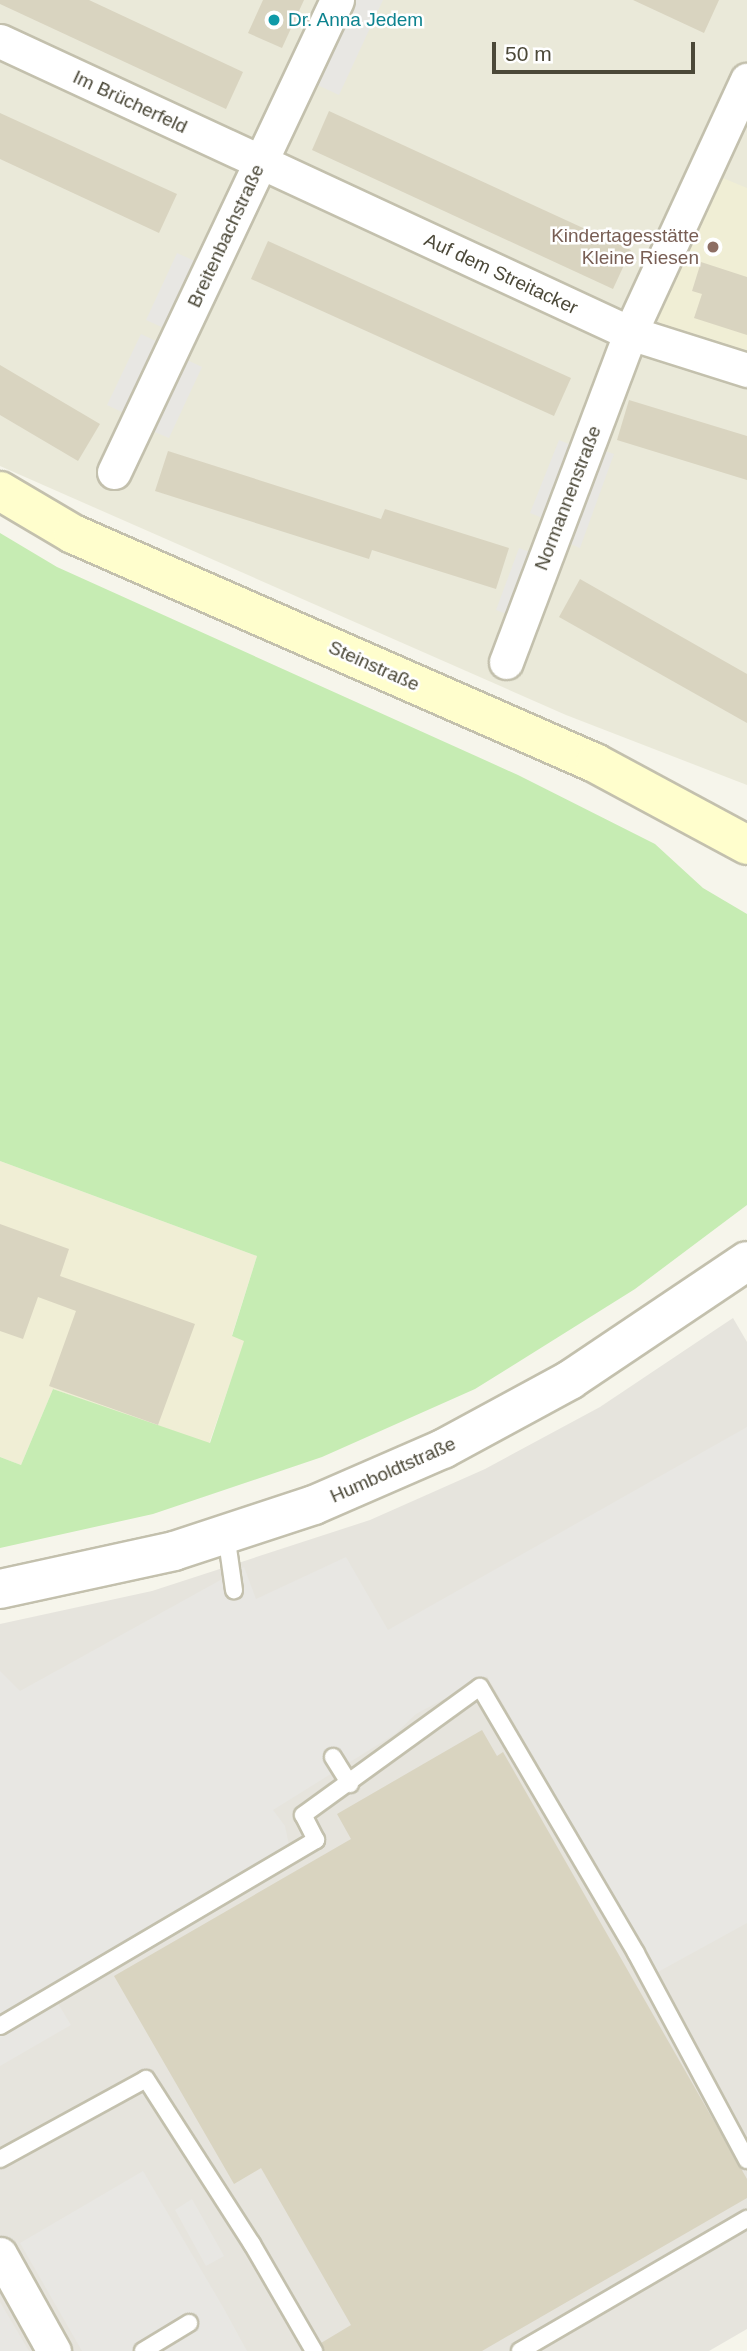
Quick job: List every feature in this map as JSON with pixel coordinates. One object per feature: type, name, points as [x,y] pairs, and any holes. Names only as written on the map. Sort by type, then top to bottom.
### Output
[{"type":"main road","name":"Steinstraße","points":[[0,491],[73,534],[595,763],[747,845]]},
{"type":"street","name":"Breitenbachstraße","points":[[114,472],[337,0]]},
{"type":"street","name":"Im Brücherfeld","points":[[0,41],[260,164]]},
{"type":"street","name":"Normannenstraße","points":[[506,662],[630,333],[743,100]]},
{"type":"street","name":"Auf dem Streitacker","points":[[260,164],[630,333],[747,370]]},
{"type":"street","name":"Humboldtstraße","points":[[0,1590],[174,1552],[314,1505],[443,1449],[570,1380],[747,1261]]},
{"type":"street","points":[[0,2254],[54,2351]]},
{"type":"lane","points":[[226,1535],[234,1590]]},
{"type":"lane","points":[[0,2026],[316,1840],[303,1815],[350,1784],[480,1687],[636,1953],[747,2160]]},
{"type":"lane","points":[[333,1757],[350,1784]]},
{"type":"lane","points":[[0,2159],[146,2079],[253,2244],[314,2351]]},
{"type":"lane","points":[[520,2351],[747,2219]]},
{"type":"lane","points":[[143,2351],[189,2323]]},
{"type":"shaded area","points":[[0,0],[747,0],[747,785],[566,715],[0,466]]},
{"type":"shaded area","points":[[351,0],[383,0],[339,95],[313,83]]},
{"type":"shaded area","name":"Kindertagesstätte Kleine Riesen","points":[[713,174],[747,188],[747,356],[663,330],[651,305]]},
{"type":"shaded area","points":[[177,253],[197,262],[166,329],[146,320]]},
{"type":"shaded area","points":[[141,334],[160,343],[126,414],[107,405]]},
{"type":"shaded area","points":[[183,358],[202,367],[169,438],[150,430]]},
{"type":"shaded area","points":[[559,440],[579,448],[550,521],[530,513]]},
{"type":"shaded area","points":[[594,447],[614,454],[580,548],[561,540]]},
{"type":"shaded area","points":[[519,548],[538,555],[515,617],[496,610]]},
{"type":"shaded area","points":[[0,1161],[257,1256],[232,1335],[245,1340],[209,1444],[53,1389],[21,1465],[0,1457]]},
{"type":"shaded area","points":[[733,1318],[747,1342],[747,2329],[709,2351],[0,2351],[0,1624],[152,1591],[370,1520],[485,1469],[600,1407]]},
{"type":"shaded area","points":[[747,1427],[747,1923],[658,1972],[487,1676],[416,1714],[395,1734],[273,1810],[285,1826],[289,1845],[48,1987],[71,2025],[0,2066],[0,1671],[20,1691],[244,1567],[256,1599],[346,1557],[388,1630]]},
{"type":"shaded area","points":[[143,2171],[247,2351],[82,2351],[20,2243]]},
{"type":"shaded area","points":[[192,2199],[224,2256],[206,2266],[175,2210]]},
{"type":"shaded area","points":[[0,2302],[29,2351],[0,2351]]},
{"type":"green space","points":[[0,533],[57,567],[518,775],[655,844],[703,888],[747,914],[747,1205],[635,1289],[475,1389],[322,1457],[153,1514],[0,1548],[0,1457],[21,1465],[53,1389],[210,1443],[244,1341],[232,1336],[257,1256],[0,1161]]},
{"type":"building","points":[[0,0],[89,0],[243,72],[226,109],[0,4]]},
{"type":"building","name":"Dr. Anna Jedem","points":[[263,0],[304,0],[282,48],[248,33]]},
{"type":"building","points":[[633,0],[719,0],[704,33]]},
{"type":"building","points":[[329,111],[631,250],[613,289],[312,150]]},
{"type":"building","points":[[0,113],[177,194],[159,233],[0,159]]},
{"type":"building","points":[[268,241],[571,378],[554,416],[251,279]]},
{"type":"building","points":[[701,262],[747,277],[747,335],[694,318],[702,294],[692,291]]},
{"type":"building","points":[[0,365],[100,424],[78,461],[0,415]]},
{"type":"building","points":[[629,400],[747,436],[747,480],[617,440]]},
{"type":"building","points":[[168,451],[381,519],[385,509],[509,548],[496,589],[372,550],[369,559],[155,491]]},
{"type":"building","points":[[580,579],[747,674],[747,723],[559,617]]},
{"type":"building","points":[[0,1224],[69,1249],[60,1276],[195,1324],[158,1425],[49,1386],[76,1311],[38,1297],[23,1339],[0,1331]]},
{"type":"building","points":[[482,1730],[497,1756],[503,1752],[747,2179],[747,2198],[482,2351],[324,2351],[321,2343],[351,2325],[261,2168],[234,2184],[114,1976],[351,1839],[337,1814]]},
{"type":"place","name":"Dr. Anna Jedem","points":[[274,20]]},
{"type":"place","name":"Kindertagesstätte Kleine Riesen","points":[[713,247]]}]
